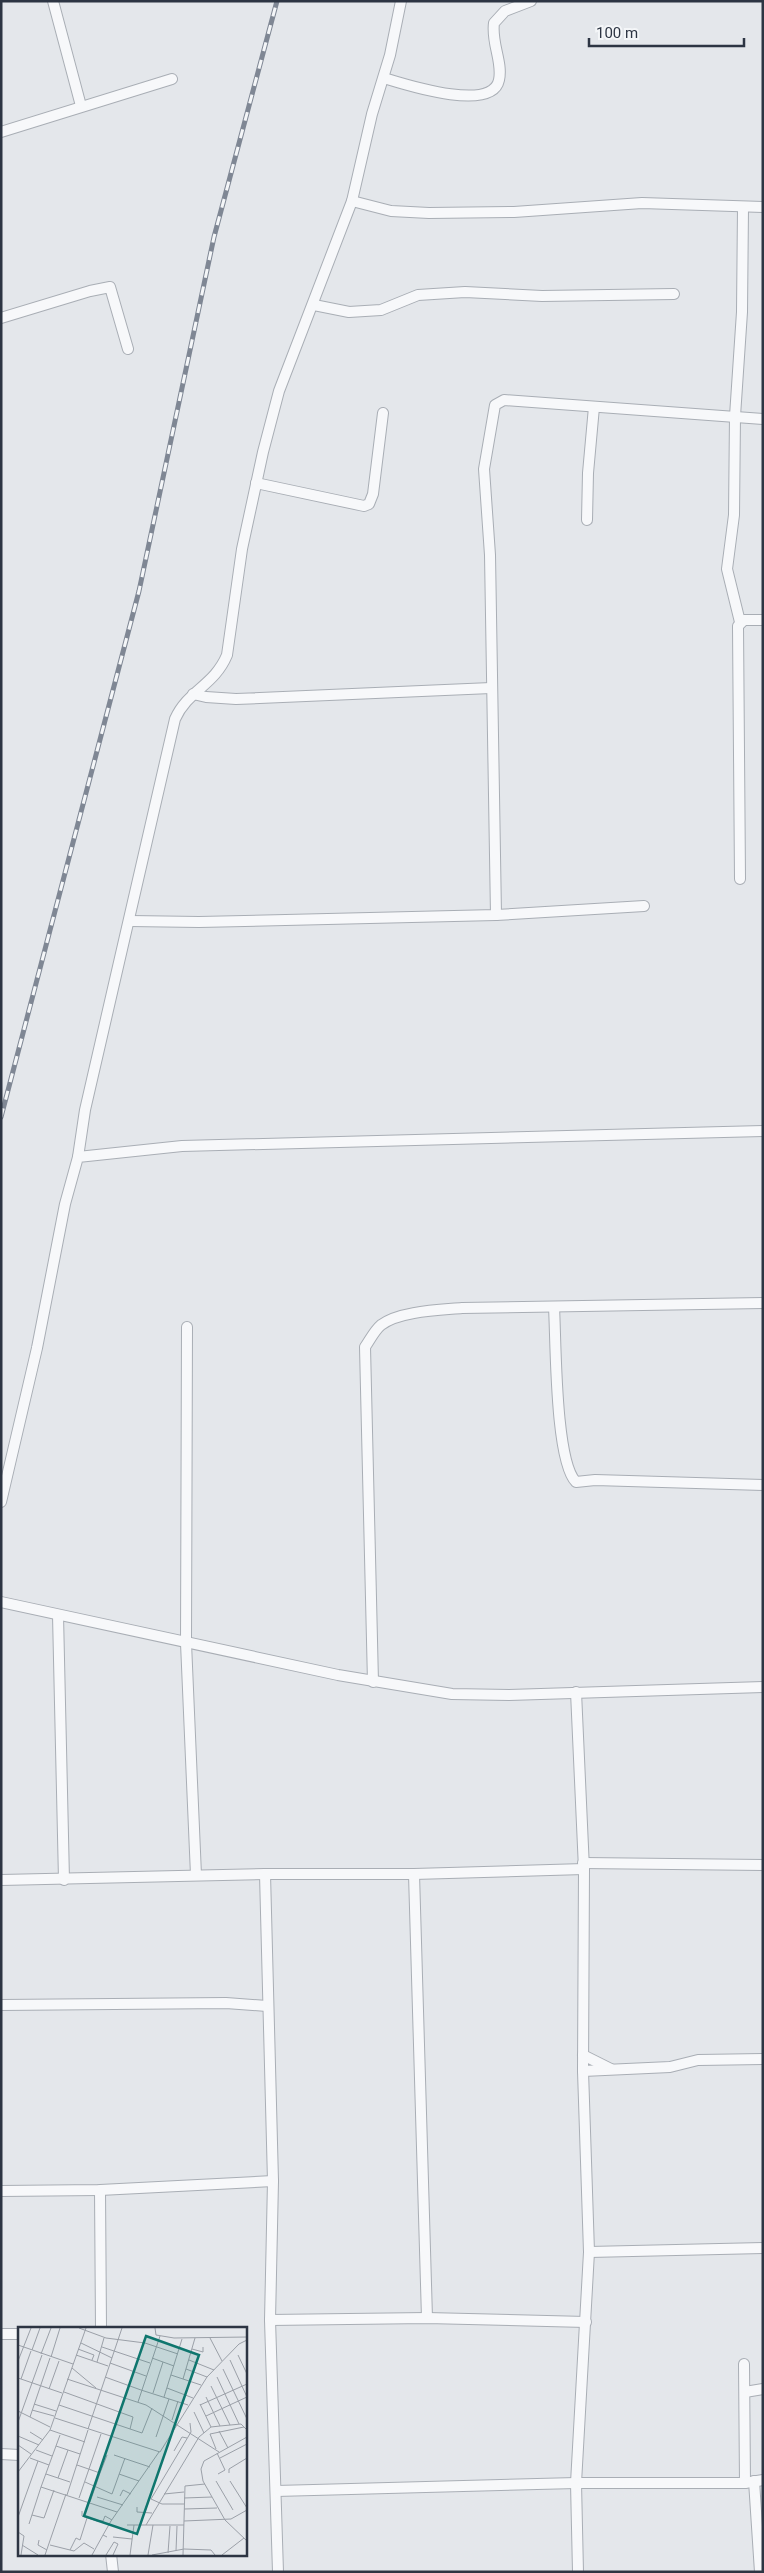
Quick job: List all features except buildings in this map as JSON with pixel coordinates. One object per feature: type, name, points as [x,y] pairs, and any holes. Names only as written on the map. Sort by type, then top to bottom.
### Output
[{"type":"street","points":[[52,1],[81,106]]},
{"type":"street","points":[[1,1502],[37,1348],[65,1204],[78,1157],[85,1110],[130,921],[174,719],[180,708],[193,694],[205,686],[220,670],[227,655],[242,549],[279,391],[314,305],[352,201],[372,114],[384,78],[401,1]]},
{"type":"street","points":[[384,78],[470,97],[486,93],[498,84],[500,78],[494,46],[494,23],[505,11],[531,1]]},
{"type":"street","points":[[1,132],[172,79]]},
{"type":"street","points":[[352,201],[391,211],[429,213],[507,212],[642,203],[743,208],[763,207]]},
{"type":"street","points":[[740,879],[737,646],[740,622],[727,569],[734,515],[735,416],[742,312],[743,208]]},
{"type":"street","points":[[1,318],[90,290],[110,287],[128,350]]},
{"type":"street","points":[[314,305],[349,312],[381,310],[418,295],[674,294]]},
{"type":"street","points":[[496,915],[490,555],[484,469],[493,408],[497,402],[504,400],[763,419]]},
{"type":"street","points":[[587,520],[589,454],[594,408]]},
{"type":"street","points":[[256,483],[364,506],[372,502],[382,413]]},
{"type":"street","points":[[740,622],[763,620]]},
{"type":"street","points":[[193,694],[236,699],[491,688]]},
{"type":"street","points":[[130,921],[199,922],[496,915],[644,906]]},
{"type":"street","points":[[78,1157],[182,1146],[763,1131]]},
{"type":"street","points":[[373,1682],[365,1347],[383,1324],[427,1310],[763,1303]]},
{"type":"street","points":[[554,1307],[562,1441],[566,1464],[576,1482],[595,1480],[763,1485]]},
{"type":"street","points":[[187,1327],[186,1643],[196,1875]]},
{"type":"street","points":[[1,1602],[373,1682],[452,1694],[509,1695],[763,1687]]},
{"type":"street","points":[[58,1615],[64,1880]]},
{"type":"street","points":[[576,1692],[583,1866],[583,2071],[589,2252],[576,2483],[578,2572]]},
{"type":"street","points":[[1,1880],[64,1880],[196,1875],[414,1874],[583,1866],[763,1865]]},
{"type":"street","points":[[265,1874],[273,2181],[270,2320],[278,2572]]},
{"type":"street","points":[[414,1874],[427,2318]]},
{"type":"street","points":[[1,2005],[226,2003],[267,2006]]},
{"type":"street","points":[[583,2055],[612,2069]]},
{"type":"street","points":[[583,2071],[670,2067],[698,2060],[763,2059]]},
{"type":"street","points":[[1,2191],[100,2190],[273,2181]]},
{"type":"street","points":[[100,2190],[101,2327]]},
{"type":"street","points":[[589,2252],[763,2248]]},
{"type":"street","points":[[270,2320],[427,2318],[586,2322]]},
{"type":"street","points":[[1,2334],[18,2334]]},
{"type":"street","points":[[744,2364],[744,2392],[754,2481],[760,2572]]},
{"type":"street","points":[[744,2392],[763,2389]]},
{"type":"street","points":[[1,2454],[18,2455]]},
{"type":"street","points":[[276,2491],[576,2483],[754,2481]]},
{"type":"street","points":[[112,2556],[113,2572]]},
{"type":"railway","points":[[1,1117],[139,591],[214,237],[277,1]]}]
